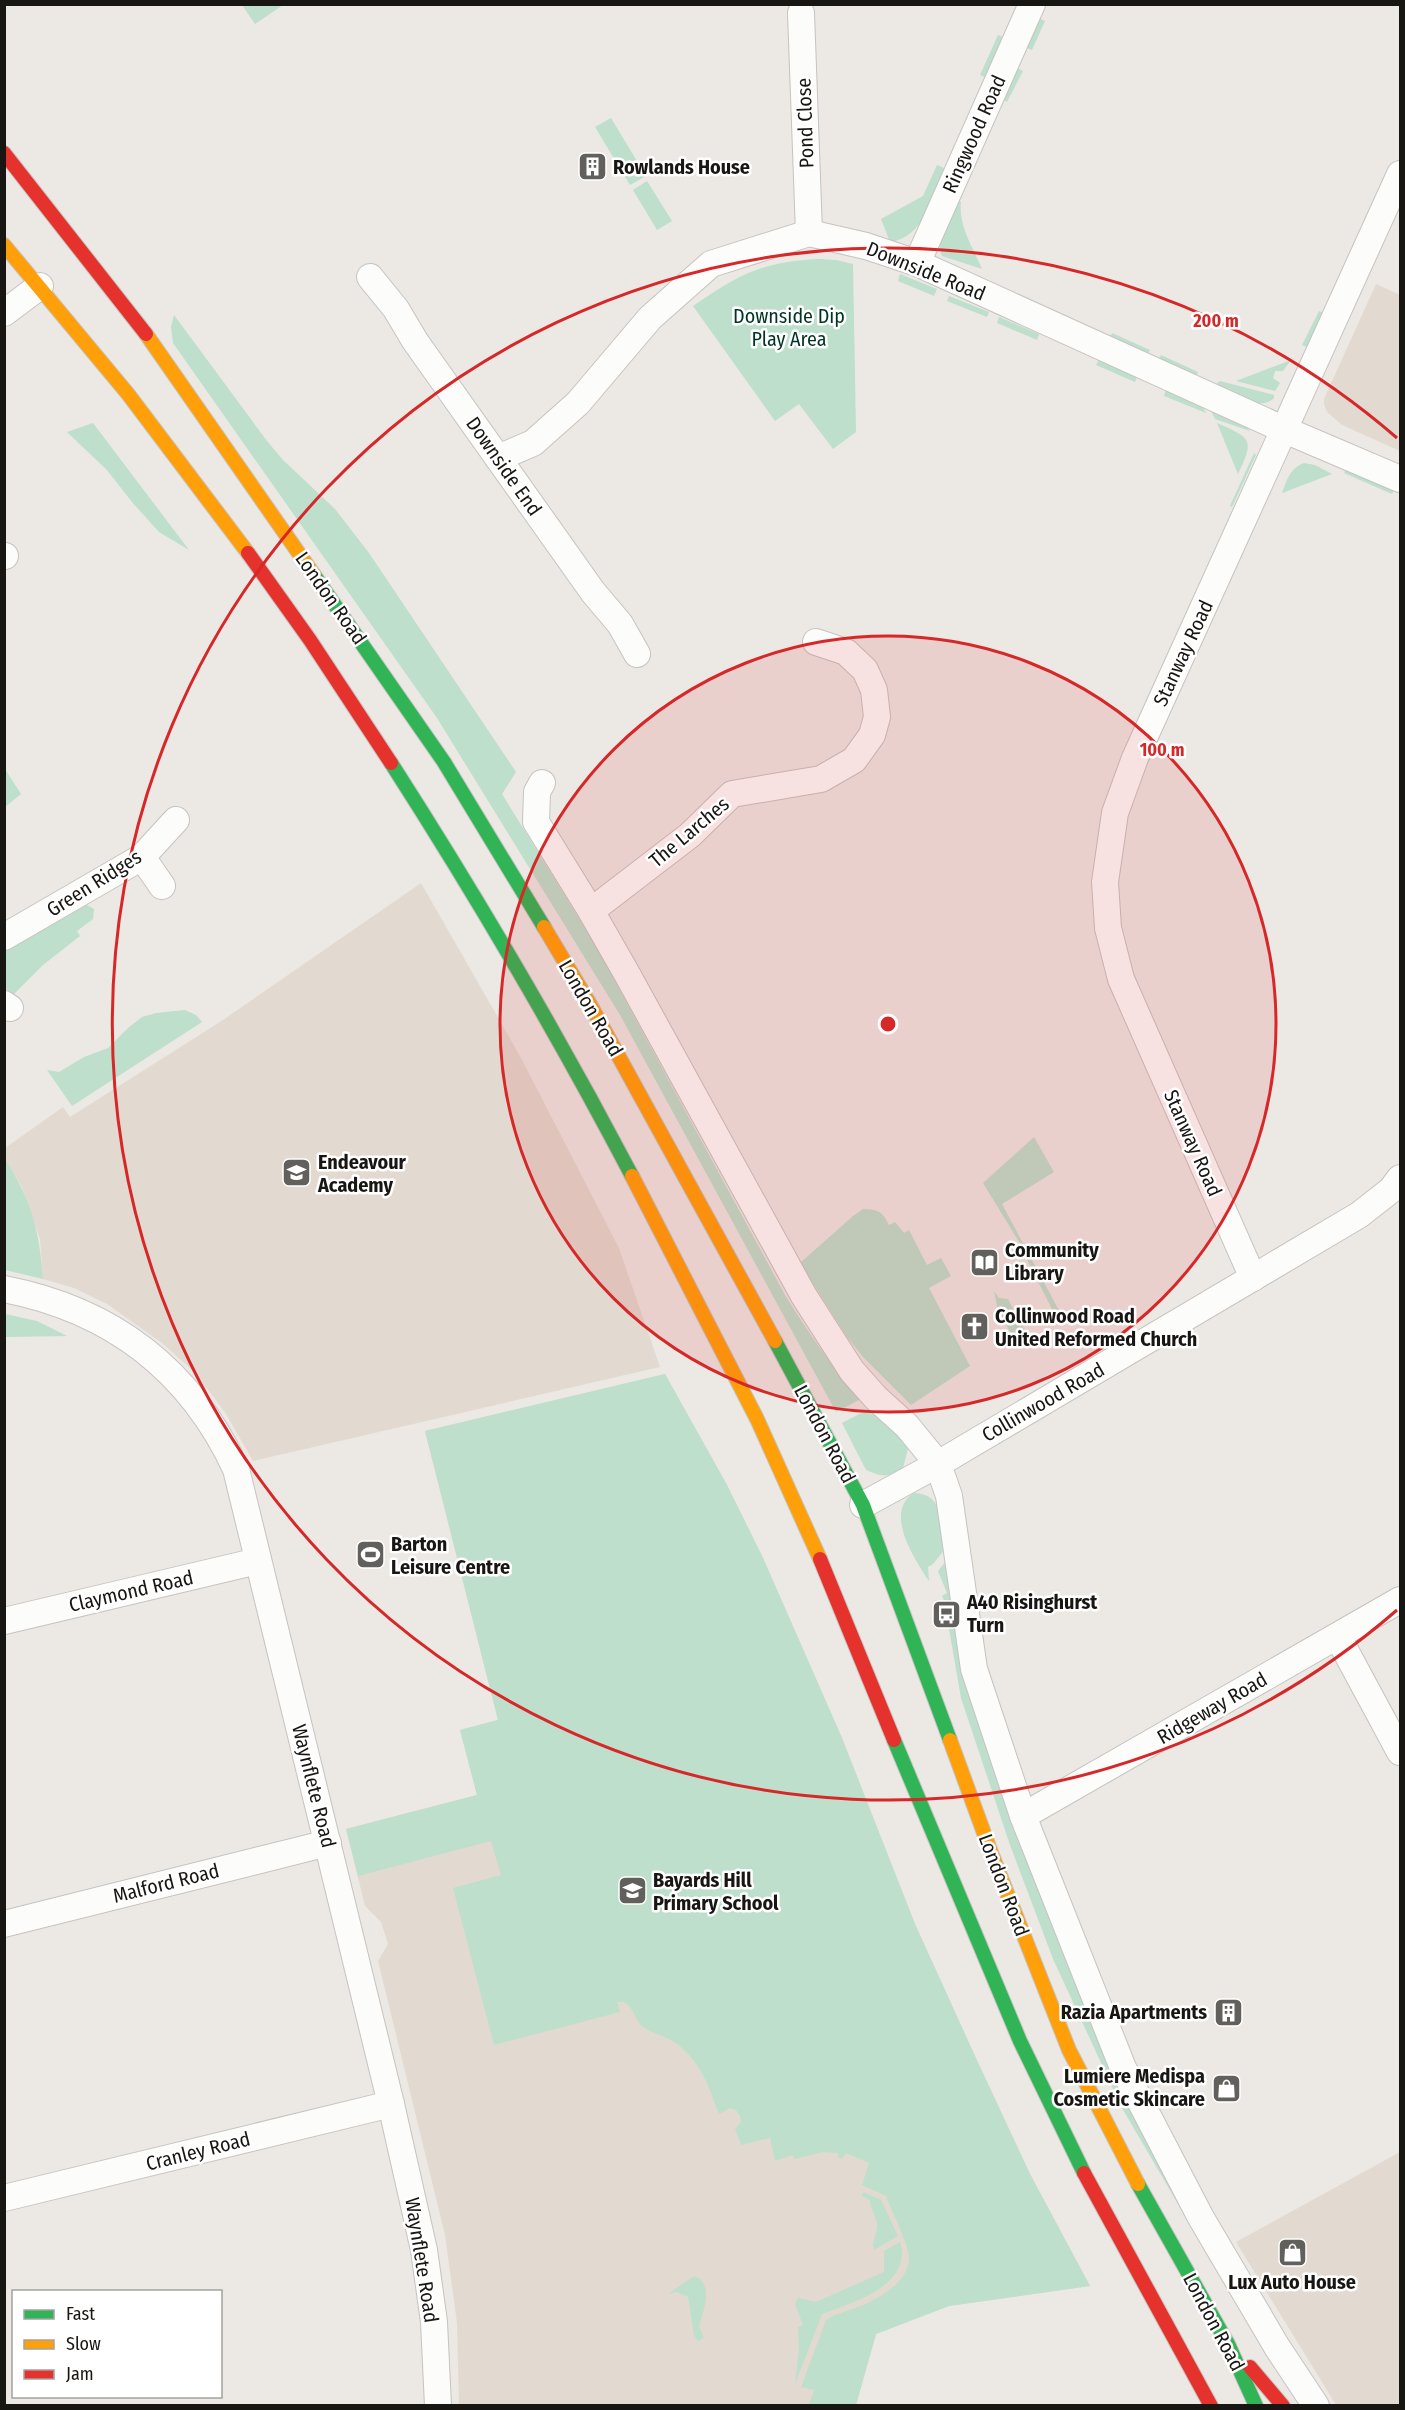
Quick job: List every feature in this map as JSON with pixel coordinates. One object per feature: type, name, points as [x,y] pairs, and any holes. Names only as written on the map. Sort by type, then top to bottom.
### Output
[{"type":"highway","name":"London Road","points":[[4,153],[146,334],[444,762],[591,1006],[715,1229],[863,1505],[992,1855],[1069,2050],[1147,2201],[1228,2344],[1256,2406]]},
{"type":"highway","points":[[4,245],[128,395],[244,548],[388,759],[456,866],[549,1022],[675,1255],[771,1448],[1023,2047],[1090,2185],[1211,2406]]},
{"type":"highway","points":[[1228,2344],[1271,2389],[1283,2406]]},
{"type":"street","name":"Ringwood Road","points":[[917,263],[1032,4]]},
{"type":"street","name":"Pond Close","points":[[801,13],[809,233]]},
{"type":"street","name":"Stanway Road","points":[[1253,1278],[1122,980],[1108,928],[1105,882],[1115,813],[1135,758],[1401,174]]},
{"type":"street","name":"Downside Road","points":[[809,233],[866,246],[917,263],[1285,430],[1401,479]]},
{"type":"street","points":[[498,458],[533,443],[578,403],[650,318],[711,264],[809,233]]},
{"type":"street","name":"Downside End","points":[[370,277],[396,309],[415,341],[593,592],[620,624],[637,654]]},
{"type":"street","points":[[4,313],[40,286]]},
{"type":"street","name":"The Larches","points":[[591,910],[690,835],[732,794],[821,779],[854,760],[872,735],[877,717],[874,690],[865,670],[846,652],[816,642]]},
{"type":"street","name":"London Road","points":[[542,783],[537,792],[536,822],[591,910],[804,1296],[852,1371],[876,1398],[907,1426],[938,1464],[949,1496],[974,1669],[1023,1816],[1123,2068],[1200,2216],[1277,2347],[1316,2406]]},
{"type":"street","name":"Green Ridges","points":[[4,937],[142,857],[176,820]]},
{"type":"street","points":[[142,857],[162,886]]},
{"type":"street","name":"Collinwood Road","points":[[863,1505],[938,1464],[1397,1191]]},
{"type":"street","name":"Waynflete Road","points":[[4,1289],[47,1299],[77,1311],[135,1342],[189,1394],[218,1433],[236,1469],[391,2104],[424,2250],[434,2322],[438,2406]]},
{"type":"street","name":"Claymond Road","points":[[4,1621],[258,1561]]},
{"type":"street","name":"Ridgeway Road","points":[[1023,1816],[1401,1600]]},
{"type":"street","points":[[1338,1637],[1401,1752]]},
{"type":"street","name":"Malford Road","points":[[4,1924],[328,1843]]},
{"type":"street","name":"Cranley Road","points":[[4,2198],[391,2104]]},
{"type":"shaded area","points":[[1376,284],[1400,295],[1400,451],[1342,425],[1327,412],[1324,404],[1324,399]]},
{"type":"shaded area","name":"Endeavour Academy","points":[[421,883],[520,1056],[619,1248],[660,1367],[253,1461],[226,1414],[212,1395],[191,1369],[162,1343],[107,1304],[74,1288],[43,1279],[40,1239],[22,1187],[5,1159],[5,1148],[63,1107],[70,1117],[223,1020]]},
{"type":"shaded area","name":"Bayards Hill Primary School","points":[[665,1374],[727,1485],[763,1558],[842,1738],[915,1924],[1030,2174],[1090,2286],[949,2306],[876,2334],[856,2405],[459,2405],[457,2323],[445,2235],[378,1961],[388,1944],[381,1922],[365,1906],[346,1829],[477,1795],[460,1730],[498,1720],[425,1431]]},
{"type":"shaded area","points":[[1400,2152],[1400,2405],[1336,2405],[1236,2242]]},
{"type":"green space","points":[[242,5],[283,5],[255,24]]},
{"type":"green space","points":[[1038,18],[1045,21],[1032,50],[1025,47]]},
{"type":"green space","points":[[998,35],[1005,38],[987,78],[980,75]]},
{"type":"green space","points":[[1015,67],[1023,71],[1007,102],[1000,98]]},
{"type":"green space","points":[[611,118],[646,176],[630,185],[595,127]]},
{"type":"green space","points":[[937,165],[944,168],[926,214],[911,233],[902,239],[890,242],[881,219],[923,196]]},
{"type":"green space","points":[[647,181],[672,221],[657,230],[633,190]]},
{"type":"green space","points":[[956,199],[961,202],[964,228],[982,269],[942,256],[941,234]]},
{"type":"green space","name":"Downside Dip Play Area","points":[[819,259],[853,264],[856,432],[833,449],[799,404],[775,421],[693,306],[724,286],[752,272],[781,263]]},
{"type":"green space","points":[[900,274],[937,289],[934,296],[898,281]]},
{"type":"green space","points":[[949,296],[989,312],[987,317],[947,301]]},
{"type":"green space","points":[[1319,311],[1324,313],[1309,348],[1302,345]]},
{"type":"green space","points":[[174,315],[267,441],[283,460],[335,509],[369,553],[516,772],[502,794],[596,946],[785,1295],[820,1349],[861,1399],[836,1412],[620,1015],[437,718],[173,343],[171,327]]},
{"type":"green space","points":[[999,317],[1039,334],[1037,340],[997,323]]},
{"type":"green space","points":[[1112,333],[1150,350],[1147,356],[1109,340]]},
{"type":"green space","points":[[1161,355],[1198,372],[1196,378],[1158,360]]},
{"type":"green space","points":[[1099,359],[1137,376],[1135,382],[1096,365]]},
{"type":"green space","points":[[1291,360],[1283,371],[1275,371],[1273,378],[1280,383],[1275,391],[1236,381]]},
{"type":"green space","points":[[1220,381],[1274,395],[1274,398],[1268,402],[1255,403],[1218,388],[1217,383]]},
{"type":"green space","points":[[1166,389],[1201,403],[1206,413],[1164,396]]},
{"type":"green space","points":[[1209,407],[1246,426],[1250,431],[1215,419]]},
{"type":"green space","points":[[93,423],[189,550],[159,532],[107,470],[67,432]]},
{"type":"green space","points":[[1217,423],[1237,432],[1247,441],[1247,453],[1238,474]]},
{"type":"green space","points":[[1254,453],[1256,455],[1232,507],[1230,506]]},
{"type":"green space","points":[[1304,463],[1315,465],[1332,474],[1282,493],[1292,471]]},
{"type":"green space","points":[[1346,469],[1394,490],[1392,494],[1344,473]]},
{"type":"green space","points":[[5,769],[21,794],[4,807]]},
{"type":"green space","points":[[87,905],[94,909],[93,919],[77,931],[80,936],[43,965],[13,995],[5,988],[5,950]]},
{"type":"green space","points":[[185,1010],[196,1015],[202,1022],[72,1106],[47,1070],[59,1072],[84,1057],[108,1048],[142,1017]]},
{"type":"green space","points":[[1034,1137],[1054,1172],[1002,1204],[1062,1316],[1057,1319],[1024,1250],[983,1183]]},
{"type":"green space","points":[[5,1159],[22,1189],[33,1216],[43,1279],[5,1270]]},
{"type":"green space","points":[[863,1209],[879,1212],[889,1225],[895,1222],[904,1233],[909,1230],[927,1265],[941,1258],[951,1276],[929,1288],[970,1366],[911,1405],[864,1358],[847,1337],[800,1263]]},
{"type":"green space","points":[[994,1291],[999,1298],[1008,1299],[1027,1335],[1015,1342],[997,1306]]},
{"type":"green space","points":[[5,1314],[37,1321],[67,1336],[5,1337]]},
{"type":"green space","name":"Bayards Hill Primary School","points":[[665,1374],[727,1485],[763,1558],[842,1738],[915,1924],[1030,2174],[1090,2286],[949,2306],[876,2334],[856,2405],[809,2405],[814,2390],[801,2387],[826,2320],[883,2295],[896,2285],[908,2266],[906,2245],[886,2196],[862,2185],[869,2163],[846,2153],[842,2159],[838,2157],[838,2153],[823,2152],[794,2159],[793,2155],[775,2161],[770,2138],[741,2145],[735,2129],[741,2122],[736,2110],[730,2108],[719,2114],[703,2075],[692,2058],[676,2043],[642,2026],[629,2006],[623,2002],[617,2002],[620,2012],[494,2045],[453,1888],[501,1875],[491,1841],[358,1876],[346,1829],[477,1795],[460,1730],[498,1720],[425,1431]]},
{"type":"green space","points":[[869,1409],[901,1439],[908,1449],[903,1468],[892,1474],[881,1475],[866,1470],[842,1423]]},
{"type":"green space","points":[[914,1493],[931,1499],[940,1512],[942,1521],[945,1549],[928,1567],[929,1581],[910,1549],[901,1524],[901,1512],[905,1501]]},
{"type":"green space","points":[[947,1560],[955,1623],[942,1596],[947,1593],[938,1571]]},
{"type":"green space","points":[[952,1622],[1189,2214],[1185,2216],[1122,2108],[1053,1959],[1010,1845],[961,1698],[948,1623]]},
{"type":"green space","points":[[863,2192],[881,2200],[898,2236],[874,2250],[876,2221],[870,2200],[862,2196]]},
{"type":"green space","points":[[900,2242],[902,2257],[898,2270],[889,2281],[864,2298],[822,2314],[795,2384],[799,2349],[798,2327],[803,2325],[795,2304],[798,2298],[816,2302],[884,2272],[884,2251]]},
{"type":"green space","points":[[694,2276],[704,2285],[706,2291],[705,2306],[699,2326],[704,2338],[698,2341],[694,2335],[688,2297],[677,2292],[668,2294]]},
{"type":"traffic: fast","points":[[314,575],[444,762],[544,927]]},
{"type":"traffic: fast","points":[[391,763],[455,864],[516,967],[632,1176]]},
{"type":"traffic: fast","points":[[775,1341],[863,1505],[950,1740]]},
{"type":"traffic: fast","points":[[894,1740],[1020,2041],[1084,2173]]},
{"type":"traffic: fast","points":[[1138,2184],[1228,2344],[1256,2406]]},
{"type":"traffic: slow","points":[[4,245],[128,394],[248,553]]},
{"type":"traffic: slow","points":[[146,334],[314,575]]},
{"type":"traffic: slow","points":[[544,927],[591,1006],[775,1341]]},
{"type":"traffic: slow","points":[[632,1176],[757,1419],[820,1559]]},
{"type":"traffic: slow","points":[[950,1740],[992,1855],[1069,2050],[1138,2184]]},
{"type":"traffic: jam","points":[[4,153],[146,334]]},
{"type":"traffic: jam","points":[[248,553],[310,640],[391,763]]},
{"type":"traffic: jam","points":[[820,1559],[894,1740]]},
{"type":"traffic: jam","points":[[1084,2173],[1211,2406]]},
{"type":"traffic: jam","points":[[1250,2367],[1283,2406]]},
{"type":"place","name":"Rowlands House","points":[[592,167]]},
{"type":"place","name":"Endeavour Academy","points":[[297,1173]]},
{"type":"place","name":"Community Library","points":[[984,1262]]},
{"type":"place","name":"Collinwood Road United Reformed Church","points":[[974,1327]]},
{"type":"place","name":"Barton Leisure Centre","points":[[370,1555]]},
{"type":"place","name":"A40 Risinghurst Turn","points":[[946,1614]]},
{"type":"place","name":"Bayards Hill Primary School","points":[[632,1891]]},
{"type":"place","name":"Razia Apartments","points":[[1228,2012]]},
{"type":"place","name":"Lumiere Medispa Cosmetic Skincare","points":[[1226,2088]]},
{"type":"place","name":"Lux Auto House","points":[[1292,2252]]}]
